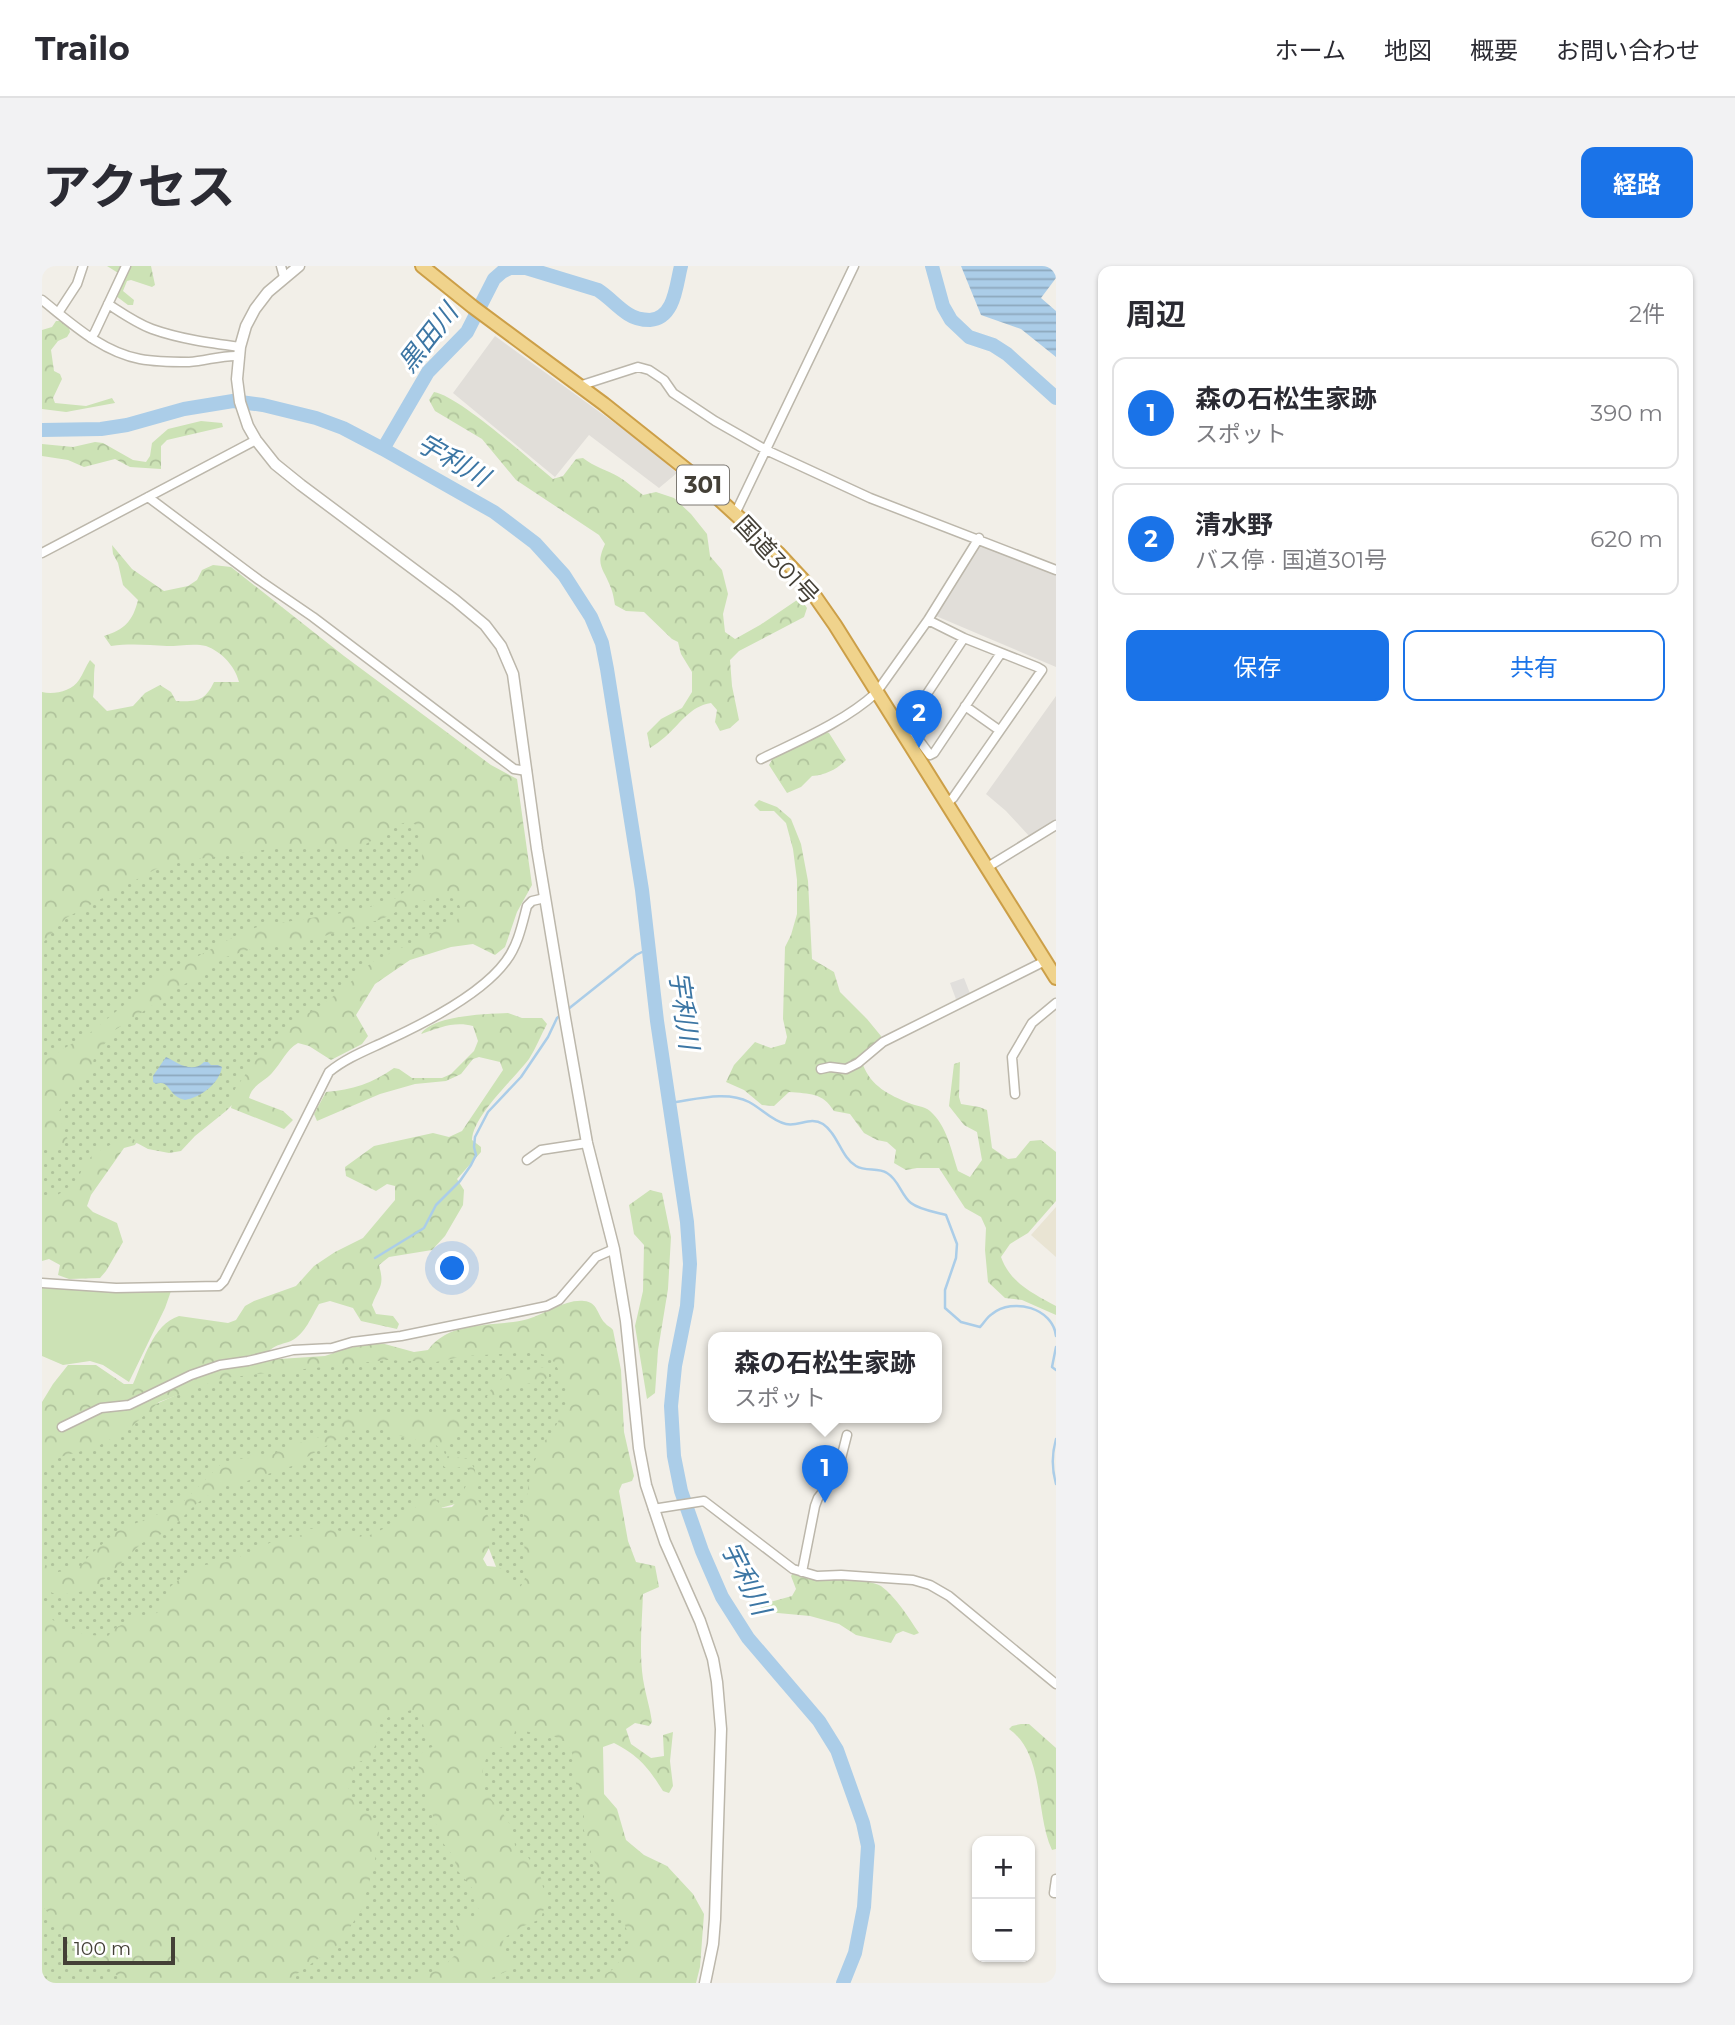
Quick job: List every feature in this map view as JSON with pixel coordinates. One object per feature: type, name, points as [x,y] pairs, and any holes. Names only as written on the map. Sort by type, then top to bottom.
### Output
[{"type":"highway","name":"国道301号","points":[[422,266],[687,470],[779,554],[805,582],[835,625],[1056,978]]},
{"type":"street","points":[[58,313],[77,284],[83,266]]},
{"type":"street","points":[[91,338],[125,266]]},
{"type":"street","points":[[281,266],[284,277]]},
{"type":"street","points":[[299,266],[268,292],[246,326],[239,351],[237,384],[248,426],[275,464],[485,625],[501,646],[513,674],[565,1018],[587,1143],[614,1249],[626,1321],[639,1448],[646,1485],[665,1542],[700,1621],[718,1682],[722,1729],[715,1919],[705,1983]]},
{"type":"street","points":[[735,514],[855,266]]},
{"type":"street","points":[[42,300],[91,338],[141,360],[191,362],[239,351]]},
{"type":"street","points":[[107,304],[148,328],[239,351]]},
{"type":"street","points":[[579,386],[638,368],[649,370],[664,380],[673,393],[766,450],[860,494],[1056,570]]},
{"type":"street","points":[[42,553],[256,440]]},
{"type":"street","points":[[148,497],[313,617],[514,769],[527,771]]},
{"type":"street","points":[[761,759],[828,726],[876,693],[928,620],[979,538]]},
{"type":"street","points":[[928,620],[1042,670],[947,803]]},
{"type":"street","points":[[964,638],[907,724],[930,755],[1001,653]]},
{"type":"street","points":[[965,706],[999,730]]},
{"type":"street","points":[[986,868],[1056,825]]},
{"type":"street","points":[[42,1283],[116,1288],[219,1286],[224,1281],[330,1072],[460,1002],[505,963],[513,951],[527,906],[532,901],[545,898]]},
{"type":"street","points":[[821,1069],[846,1069],[858,1063],[883,1042],[1045,961]]},
{"type":"street","points":[[1015,1094],[1012,1057],[1032,1023],[1056,1003]]},
{"type":"street","points":[[527,1160],[541,1150],[587,1143]]},
{"type":"street","points":[[62,1427],[101,1408],[129,1405],[220,1364],[248,1361],[293,1350],[332,1348],[352,1342],[401,1336],[547,1306],[558,1300],[596,1257],[614,1249]]},
{"type":"street","points":[[802,1572],[815,1506],[837,1474],[847,1435]]},
{"type":"street","points":[[653,1509],[702,1501],[711,1504],[778,1560],[802,1572],[817,1576],[900,1578],[930,1585],[949,1596],[1056,1684]]},
{"type":"street","points":[[1056,1879],[1056,1893]]},
{"type":"shaded area","points":[[495,336],[645,445],[677,473],[659,488],[589,435],[555,477],[453,393]]},
{"type":"shaded area","points":[[981,542],[1056,572],[1056,667],[936,616]]},
{"type":"shaded area","points":[[1056,696],[1056,822],[1030,837],[986,794]]},
{"type":"shaded area","points":[[964,978],[971,996],[957,1002],[950,983]]},
{"type":"shaded area","points":[[1056,1207],[1056,1257],[1031,1235]]},
{"type":"green space","points":[[107,266],[151,266],[155,285],[152,287],[127,281],[123,291],[134,300],[133,305],[128,305],[116,296],[123,276]]},
{"type":"green space","points":[[56,321],[69,327],[70,332],[51,350],[54,371],[60,374],[62,379],[53,398],[55,403],[86,406],[112,398],[115,403],[66,412],[42,409],[42,330],[52,327]]},
{"type":"green space","points":[[434,392],[477,416],[553,479],[563,476],[576,459],[583,458],[619,477],[643,495],[656,492],[674,498],[707,534],[710,556],[722,570],[728,594],[723,614],[725,632],[735,639],[800,598],[807,608],[804,617],[739,651],[730,660],[739,720],[730,728],[720,731],[715,722],[717,710],[711,703],[704,705],[691,712],[650,748],[647,733],[661,719],[682,708],[692,692],[692,672],[681,654],[678,642],[644,612],[626,611],[615,605],[612,590],[600,562],[605,544],[599,535],[516,480],[482,439],[435,411],[429,400]]},
{"type":"green space","points":[[201,421],[222,423],[223,427],[167,440],[161,446],[161,469],[130,467],[115,459],[84,467],[68,460],[42,456],[42,444],[73,447],[95,442],[103,443],[133,460],[146,462],[152,443],[168,429]]},
{"type":"green space","points":[[112,545],[132,569],[164,591],[188,586],[197,580],[202,570],[213,565],[231,567],[344,656],[491,765],[517,779],[532,885],[517,912],[505,947],[495,955],[473,944],[451,947],[410,960],[375,984],[356,1015],[368,1036],[362,1044],[331,1060],[309,1046],[298,1043],[294,1046],[272,1073],[253,1090],[249,1098],[283,1111],[293,1120],[284,1129],[231,1108],[235,1089],[255,1061],[289,1025],[325,1003],[372,962],[457,921],[461,910],[457,899],[439,896],[410,905],[382,919],[294,945],[262,946],[226,957],[115,1030],[94,1058],[90,1075],[69,1093],[58,1113],[68,1140],[61,1147],[42,1149],[42,1066],[47,1059],[91,1032],[156,979],[237,935],[260,926],[355,911],[396,898],[408,889],[414,872],[421,866],[421,832],[409,821],[366,844],[346,849],[321,846],[270,849],[184,861],[156,869],[66,918],[42,944],[42,692],[57,692],[72,687],[90,660],[95,665],[93,697],[107,711],[133,706],[145,693],[160,685],[171,692],[176,701],[190,701],[204,697],[214,682],[239,682],[227,660],[206,646],[111,646],[104,636],[127,624],[138,600],[123,585]]},
{"type":"green space","points":[[826,732],[846,760],[831,771],[812,776],[801,787],[787,793],[769,765],[773,758]]},
{"type":"green space","points":[[759,800],[777,807],[791,819],[801,844],[808,881],[812,959],[834,972],[840,992],[881,1036],[878,1050],[863,1065],[871,1079],[888,1093],[930,1111],[944,1131],[958,1171],[970,1177],[982,1160],[977,1132],[964,1125],[949,1106],[954,1064],[960,1062],[961,1104],[987,1110],[992,1148],[1008,1159],[1016,1158],[1030,1141],[1041,1140],[1056,1152],[1056,1201],[1028,1233],[1010,1244],[1001,1257],[1017,1281],[1056,1306],[1056,1315],[1022,1300],[1005,1298],[988,1282],[986,1228],[981,1217],[965,1208],[939,1168],[906,1170],[894,1163],[896,1150],[887,1142],[864,1133],[850,1114],[834,1111],[820,1097],[789,1092],[774,1106],[762,1105],[744,1090],[726,1082],[734,1065],[755,1042],[771,1048],[785,1044],[787,1037],[783,1019],[785,947],[797,914],[797,880],[786,823],[774,811],[760,811],[754,805]]},
{"type":"green space","points":[[402,814],[429,828],[467,916],[332,1005],[226,1111],[181,1151],[169,1153],[148,1149],[137,1143],[125,1146],[42,1228],[42,850],[135,864]]},
{"type":"green space","points":[[508,1013],[522,1018],[542,1018],[547,1024],[529,1059],[495,1098],[474,1130],[472,1140],[481,1147],[481,1152],[457,1179],[464,1190],[463,1205],[445,1236],[432,1250],[389,1257],[379,1265],[381,1282],[372,1305],[376,1314],[393,1316],[399,1324],[397,1329],[361,1321],[353,1308],[330,1301],[319,1304],[301,1334],[270,1350],[279,1359],[325,1356],[348,1348],[381,1343],[414,1352],[428,1350],[449,1333],[461,1329],[528,1319],[577,1301],[592,1304],[602,1320],[613,1330],[621,1370],[624,1432],[634,1476],[632,1481],[622,1484],[619,1491],[628,1541],[636,1562],[655,1566],[659,1587],[643,1594],[642,1668],[652,1722],[649,1726],[635,1723],[626,1729],[631,1744],[651,1758],[664,1756],[663,1735],[673,1732],[670,1761],[673,1786],[669,1793],[663,1791],[642,1763],[614,1743],[603,1747],[604,1794],[617,1809],[626,1840],[644,1855],[667,1866],[693,1894],[704,1914],[700,1967],[696,1983],[591,1983],[612,1970],[625,1955],[630,1942],[624,1921],[593,1859],[584,1831],[584,1811],[577,1791],[572,1753],[566,1742],[551,1735],[522,1730],[515,1731],[507,1745],[490,1750],[482,1777],[488,1794],[513,1831],[517,1853],[528,1857],[541,1878],[546,1901],[541,1919],[504,1938],[501,1950],[511,1963],[507,1971],[481,1983],[411,1983],[425,1974],[441,1969],[463,1947],[464,1935],[456,1927],[457,1921],[465,1915],[477,1922],[479,1911],[472,1888],[457,1870],[454,1857],[443,1843],[420,1781],[418,1760],[424,1749],[433,1747],[435,1741],[426,1731],[423,1718],[412,1710],[393,1714],[377,1725],[376,1744],[369,1758],[354,1764],[348,1789],[354,1803],[371,1815],[379,1832],[375,1860],[362,1909],[339,1944],[284,1983],[128,1983],[115,1974],[103,1957],[73,1941],[42,1906],[42,1605],[52,1619],[63,1627],[86,1634],[108,1636],[115,1628],[125,1623],[158,1612],[171,1586],[186,1574],[205,1565],[226,1562],[279,1538],[303,1535],[310,1529],[324,1527],[356,1535],[370,1535],[398,1517],[408,1514],[421,1499],[429,1496],[435,1498],[442,1508],[452,1507],[464,1490],[468,1469],[464,1466],[446,1468],[438,1458],[440,1449],[435,1444],[374,1427],[351,1431],[292,1466],[222,1486],[196,1504],[170,1530],[142,1543],[95,1588],[57,1595],[42,1588],[42,1563],[58,1572],[78,1569],[117,1531],[180,1505],[220,1465],[244,1458],[267,1458],[285,1447],[326,1435],[349,1415],[448,1414],[464,1418],[467,1424],[444,1452],[446,1456],[469,1459],[475,1470],[476,1498],[491,1522],[489,1548],[483,1559],[487,1566],[506,1571],[510,1583],[517,1588],[526,1576],[523,1522],[531,1469],[566,1405],[566,1386],[555,1363],[548,1356],[535,1352],[465,1356],[436,1362],[387,1360],[223,1378],[159,1402],[128,1430],[96,1447],[49,1460],[42,1467],[42,1402],[68,1365],[96,1365],[124,1384],[133,1384],[155,1335],[170,1321],[179,1316],[228,1323],[236,1320],[245,1306],[296,1286],[314,1266],[363,1238],[395,1200],[395,1186],[387,1184],[376,1191],[346,1176],[345,1167],[374,1146],[433,1133],[449,1137],[462,1131],[503,1070],[500,1062],[479,1057],[473,1059],[461,1074],[446,1081],[415,1084],[380,1094],[317,1121],[314,1114],[326,1092],[362,1085],[394,1068],[412,1078],[442,1078],[451,1074],[474,1051],[478,1041],[473,1026],[453,1025],[421,1034],[427,1028],[448,1019]]},
{"type":"green space","points":[[131,1138],[137,1141],[135,1145],[124,1148],[91,1195],[87,1206],[93,1212],[117,1223],[123,1242],[100,1278],[69,1279],[58,1275],[60,1265],[49,1259],[42,1261],[42,1204],[71,1185],[92,1156]]},
{"type":"green space","points":[[650,1190],[662,1193],[671,1237],[668,1289],[658,1350],[655,1393],[647,1399],[635,1326],[643,1291],[644,1245],[634,1234],[629,1205]]},
{"type":"green space","points":[[42,1285],[99,1290],[171,1291],[129,1382],[103,1365],[90,1361],[63,1365],[42,1356]]},
{"type":"green space","points":[[534,1346],[560,1359],[573,1396],[538,1570],[521,1596],[500,1577],[470,1500],[422,1513],[377,1547],[162,1621],[106,1649],[42,1634],[42,1454],[222,1375]]},
{"type":"green space","points":[[544,1367],[549,1371],[549,1377],[541,1382],[511,1386],[490,1402],[487,1397],[503,1377]]},
{"type":"green space","points":[[793,1573],[853,1579],[881,1586],[897,1602],[919,1633],[914,1635],[903,1631],[896,1634],[891,1643],[856,1635],[839,1624],[810,1616],[760,1609],[763,1604],[792,1596],[796,1589],[791,1576]]},
{"type":"green space","points":[[401,1703],[597,1743],[602,1794],[692,1983],[267,1983],[338,1799],[349,1748]]},
{"type":"green space","points":[[1029,1724],[1056,1748],[1056,1849],[1052,1850],[1047,1835],[1029,1753],[1009,1729]]},
{"type":"green space","points":[[42,1877],[139,1983],[42,1983]]},
{"type":"water","points":[[961,266],[1049,266],[1056,272],[1056,278],[1041,298],[1056,311],[1056,357],[1021,329],[981,315]]},
{"type":"water","points":[[166,1057],[190,1067],[208,1062],[222,1067],[217,1079],[208,1089],[185,1100],[177,1097],[165,1084],[153,1082],[153,1076]]},
{"type":"waterway","name":"黒田川","points":[[383,449],[428,372],[467,332],[494,279],[502,272],[510,268],[526,268],[598,290],[630,315],[650,320],[658,318],[669,307],[676,291],[681,266]]},
{"type":"waterway","name":"黒田川","points":[[932,266],[943,306],[951,320],[969,337],[993,345],[1007,354],[1056,398]]},
{"type":"waterway","name":"宇利川","points":[[42,430],[101,429],[127,425],[184,409],[233,401],[263,405],[316,418],[343,428],[383,449],[494,512],[535,543],[564,575],[591,617],[602,643],[607,669],[642,890],[657,1021],[687,1222],[690,1264],[687,1306],[675,1366],[671,1406],[674,1456],[681,1491],[722,1597],[748,1638],[819,1721],[837,1750],[863,1823],[868,1846],[864,1907],[855,1953],[843,1983]]},
{"type":"waterway","points":[[567,1010],[636,955],[648,949]]},
{"type":"waterway","points":[[375,1258],[424,1228],[436,1205],[460,1181],[471,1165],[476,1155],[475,1137],[488,1112],[521,1077],[562,1014]]},
{"type":"waterway","points":[[669,1103],[710,1097],[740,1098],[781,1123],[791,1125],[814,1121],[823,1124],[856,1166],[887,1173],[911,1203],[946,1215],[957,1244],[956,1258],[945,1290],[945,1308],[961,1322],[980,1327],[990,1315],[1001,1309],[1010,1306],[1031,1308],[1048,1318],[1056,1336]]},
{"type":"waterway","points":[[1056,1347],[1052,1367],[1056,1370]]},
{"type":"waterway","points":[[1056,1439],[1053,1462],[1056,1484]]},
{"type":"place","name":"清水野","points":[[919,748]]},
{"type":"place","name":"森の石松生家跡","points":[[825,1503]]}]
